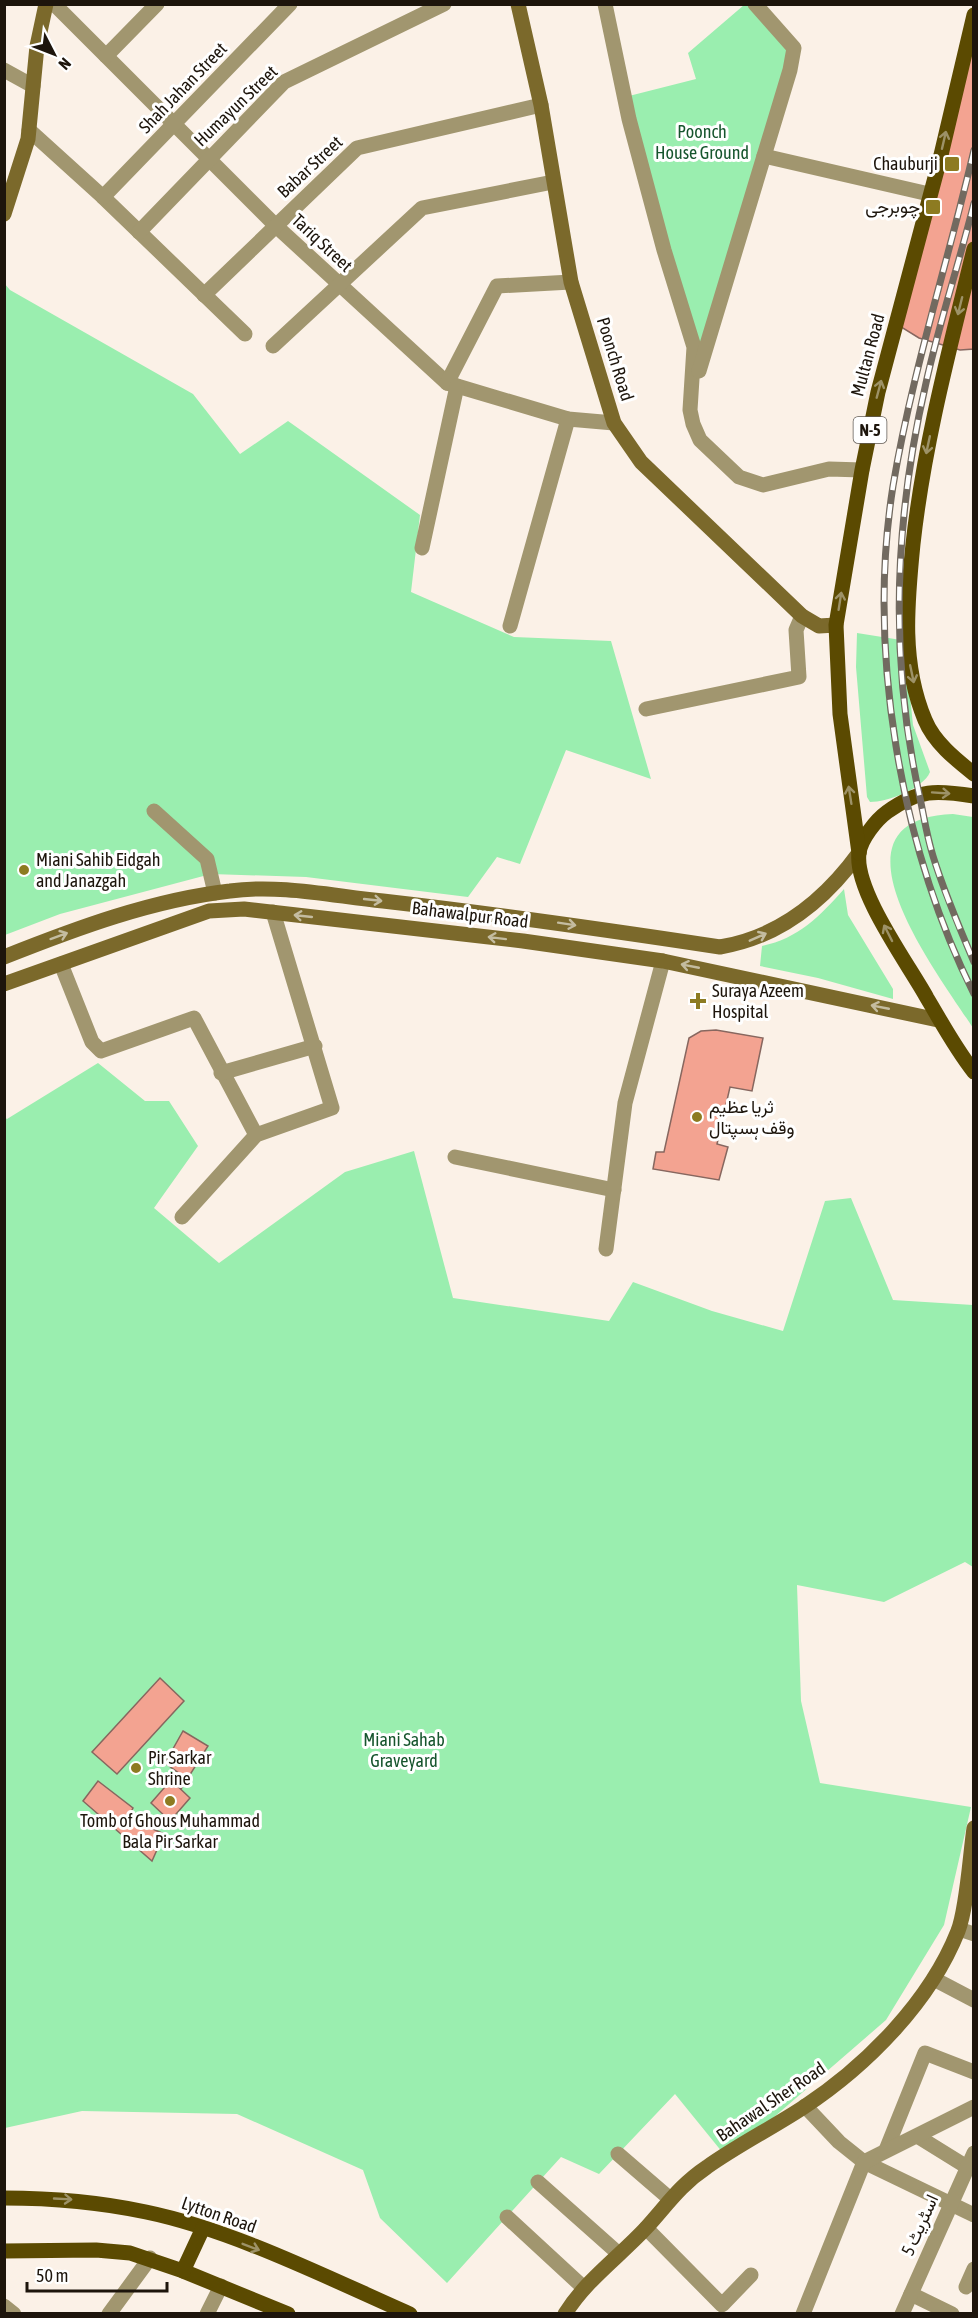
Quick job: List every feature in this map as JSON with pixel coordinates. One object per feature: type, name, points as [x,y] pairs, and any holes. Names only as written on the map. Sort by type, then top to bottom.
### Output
[{"type":"main road","points":[[4,214],[29,130],[36,46],[46,4]]},
{"type":"main road","name":"Poonch Road","points":[[518,4],[542,105],[571,282],[614,423],[641,462],[802,616],[819,626],[836,625]]},
{"type":"main road","name":"Multan Road","points":[[859,853],[840,714],[836,625],[862,470],[878,392],[974,15]]},
{"type":"main road","points":[[974,249],[920,480],[905,616],[910,665],[925,721],[936,739],[974,774]]},
{"type":"main road","points":[[859,853],[872,827],[882,815],[924,791],[974,795]]},
{"type":"main road","name":"Bahawalpur Road","points":[[4,957],[109,919],[190,897],[232,890],[283,890],[512,915],[720,947],[749,941],[809,910],[842,877],[859,853]]},
{"type":"main road","name":"N-5","points":[[859,853],[864,882],[872,901],[938,1020],[974,1072]]},
{"type":"main road","name":"Bahawalpur Road","points":[[4,984],[209,911],[244,909],[523,941],[663,961],[938,1020]]},
{"type":"main road","name":"Bahawal Sher Road","points":[[565,2313],[584,2288],[646,2228],[669,2198],[706,2168],[805,2106],[843,2077],[895,2029],[934,1979],[966,1931],[974,1828]]},
{"type":"main road","name":"Lytton Road","points":[[4,2198],[66,2199],[148,2212],[203,2228],[307,2268],[410,2313]]},
{"type":"main road","points":[[183,2271],[203,2228]]},
{"type":"main road","points":[[4,2250],[96,2250],[150,2258],[284,2313]]},
{"type":"street","name":"Tariq Street","points":[[54,4],[276,226],[452,385],[568,419],[614,423]]},
{"type":"street","points":[[106,56],[158,4]]},
{"type":"street","name":"Humayun Street","points":[[139,232],[284,82],[444,4]]},
{"type":"street","points":[[605,4],[629,118],[664,250],[694,347],[693,392]]},
{"type":"street","points":[[755,4],[794,48],[790,70],[693,392],[690,410],[693,424],[700,440],[740,477],[763,484],[829,469],[862,470]]},
{"type":"street","name":"Shah Jahan Street","points":[[103,197],[281,8]]},
{"type":"street","points":[[4,70],[33,86]]},
{"type":"street","name":"Babar Street","points":[[204,295],[357,148],[542,105]]},
{"type":"street","points":[[29,130],[103,197],[245,334]]},
{"type":"street","points":[[764,156],[929,194]]},
{"type":"street","points":[[273,346],[422,208],[553,182]]},
{"type":"street","points":[[422,548],[452,385],[497,286],[571,282]]},
{"type":"street","points":[[510,626],[568,419]]},
{"type":"street","points":[[646,709],[799,677],[796,630],[802,616]]},
{"type":"street","points":[[154,811],[207,859],[214,893]]},
{"type":"street","points":[[182,1217],[256,1135],[332,1108],[273,912]]},
{"type":"street","points":[[606,1249],[625,1103],[663,961]]},
{"type":"street","points":[[61,964],[92,1042],[101,1051],[194,1018],[221,1073],[256,1135]]},
{"type":"street","points":[[221,1073],[315,1046]]},
{"type":"street","points":[[455,1157],[614,1190]]},
{"type":"street","points":[[934,1979],[974,2000]]},
{"type":"street","points":[[886,2150],[925,2053],[974,2072]]},
{"type":"street","points":[[805,2106],[839,2142],[864,2162],[974,2215]]},
{"type":"street","points":[[803,2313],[864,2162],[974,2107]]},
{"type":"street","points":[[917,2136],[972,2158]]},
{"type":"street","points":[[618,2154],[669,2198]]},
{"type":"street","name":"اسٹریٹ 5","points":[[902,2313],[972,2158]]},
{"type":"street","points":[[538,2182],[619,2254]]},
{"type":"street","points":[[507,2217],[584,2288]]},
{"type":"street","points":[[646,2228],[722,2306],[751,2276]]},
{"type":"street","points":[[109,2313],[150,2258]]},
{"type":"street","points":[[966,2287],[974,2269]]},
{"type":"street","points":[[207,2313],[221,2286]]},
{"type":"street","points":[[911,2294],[952,2313]]},
{"type":"street","points":[[4,2306],[14,2313]]},
{"type":"green space","name":"Poonch House Ground","points":[[744,5],[755,5],[794,48],[693,391],[694,347],[625,97],[696,79],[688,53]]},
{"type":"green space","points":[[4,283],[10,290],[193,394],[240,454],[288,421],[420,515],[411,592],[514,637],[611,641],[651,779],[566,750],[520,864],[497,857],[468,897],[306,877],[211,874],[60,914],[5,935]]},
{"type":"green space","points":[[857,633],[901,640],[906,657],[913,725],[930,772],[920,784],[904,793],[870,802],[867,797],[856,667]]},
{"type":"green space","points":[[953,814],[973,817],[973,1028],[916,939],[900,903],[891,870],[894,842],[913,822]]},
{"type":"green space","points":[[844,889],[848,915],[893,989],[893,999],[818,978],[760,966],[762,946],[798,932],[826,909]]},
{"type":"green space","name":"Miani Sahab Graveyard","points":[[98,1063],[145,1101],[169,1101],[198,1146],[154,1208],[219,1263],[345,1172],[414,1151],[453,1298],[609,1321],[633,1282],[712,1311],[783,1331],[825,1201],[851,1198],[893,1300],[973,1305],[973,1567],[965,1562],[884,1602],[797,1585],[801,1701],[820,1783],[971,1807],[944,1925],[886,2020],[727,2158],[675,2094],[599,2174],[561,2157],[447,2283],[380,2218],[363,2170],[237,2114],[82,2111],[5,2128],[4,1117],[7,1119]]},
{"type":"building","name":"Chauburji","points":[[974,33],[974,349],[960,350],[919,338],[893,322]]},
{"type":"building","name":"ثریا عظیم وقف ہسپتال","points":[[716,1030],[763,1038],[752,1091],[730,1087],[717,1144],[728,1147],[719,1180],[653,1169],[656,1152],[664,1152],[689,1038],[701,1031]]},
{"type":"building","points":[[160,1678],[184,1701],[117,1774],[92,1752]]},
{"type":"building","points":[[183,1731],[208,1746],[181,1789],[174,1783],[180,1774],[165,1763]]},
{"type":"building","name":"Tomb of Ghous Muhammad Bala Pir Sarkar","points":[[171,1780],[190,1798],[170,1821],[151,1803]]},
{"type":"building","points":[[98,1781],[133,1808],[128,1818],[164,1834],[152,1861],[83,1801]]},
{"type":"railway","points":[[974,150],[920,359],[901,443],[893,486],[886,549],[884,614],[888,680],[896,746],[909,811],[926,875],[948,936],[974,994]]},
{"type":"railway","points":[[974,203],[931,361],[915,435],[907,487],[899,590],[903,694],[910,746],[926,827],[942,883],[974,962]]},
{"type":"place","name":"Chauburji","points":[[952,164]]},
{"type":"place","name":"چوبرجی","points":[[933,207]]},
{"type":"place","name":"Miani Sahib Eidgah and Janazgah","points":[[24,870]]},
{"type":"place","name":"Suraya Azeem Hospital","points":[[698,1001]]},
{"type":"place","name":"ثریا عظیم وقف ہسپتال","points":[[697,1117]]},
{"type":"place","name":"Pir Sarkar Shrine","points":[[136,1768]]},
{"type":"place","name":"Tomb of Ghous Muhammad Bala Pir Sarkar","points":[[170,1801]]}]
